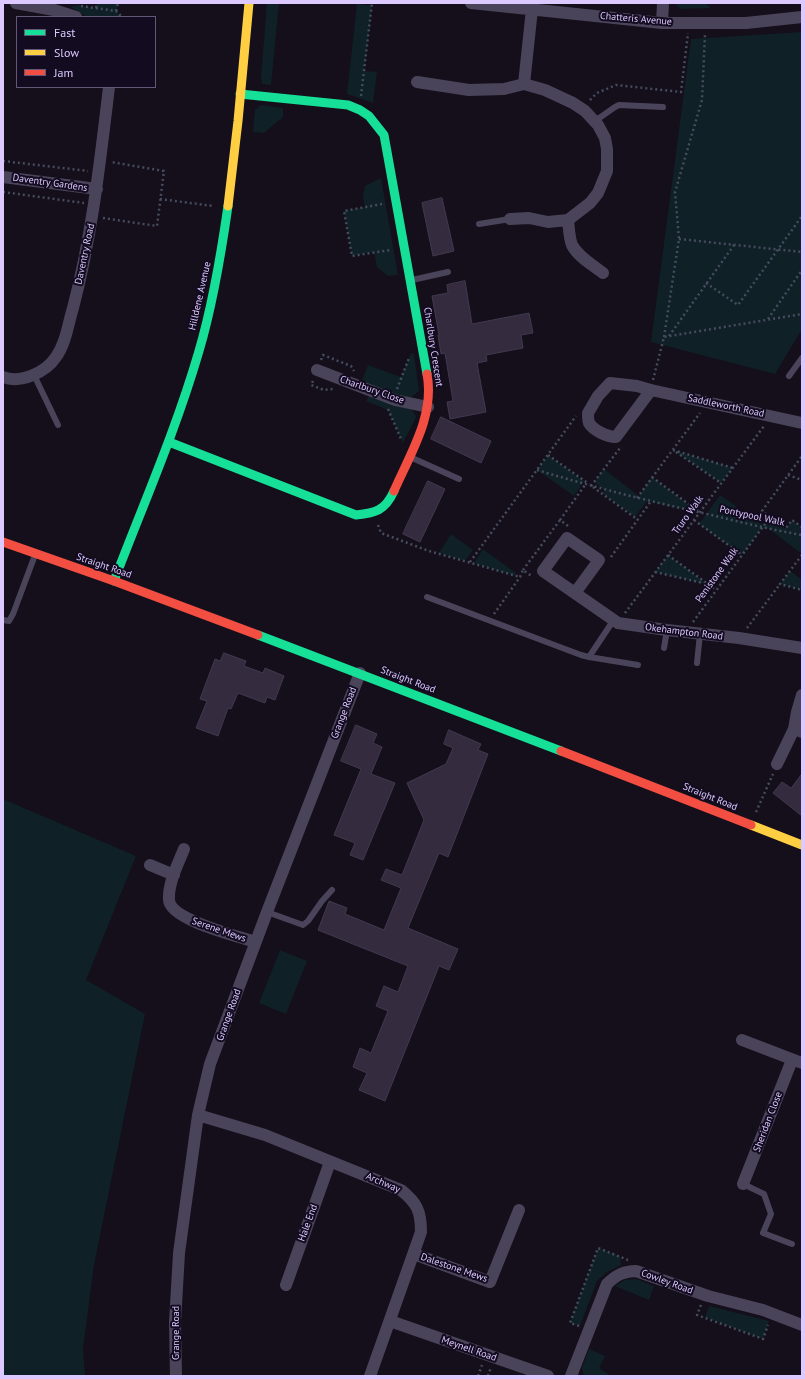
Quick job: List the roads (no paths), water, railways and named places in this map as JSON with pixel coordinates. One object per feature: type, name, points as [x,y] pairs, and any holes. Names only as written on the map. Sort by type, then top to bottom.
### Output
[{"type":"street","points":[[16,3],[54,10],[77,11]]},
{"type":"street","name":"Hilldene Avenue","points":[[114,581],[140,512],[169,442],[190,381],[208,317],[228,208],[249,3]]},
{"type":"street","name":"Chatteris Avenue","points":[[471,3],[662,22],[746,23],[802,17]]},
{"type":"street","points":[[662,22],[663,3]]},
{"type":"street","points":[[524,84],[532,9]]},
{"type":"street","points":[[418,82],[469,90],[504,89],[524,84],[561,97],[581,109],[595,121],[605,138],[608,159],[607,171],[598,193],[590,203],[568,220],[548,222],[529,218],[510,219]]},
{"type":"street","name":"Daventry Road","points":[[3,377],[21,379],[34,375],[52,362],[62,347],[79,284],[94,210],[109,88]]},
{"type":"street","name":"Charlbury Crescent","points":[[169,442],[356,515],[373,513],[383,508],[392,495],[424,424],[428,407],[429,383],[384,135],[378,125],[368,114],[359,108],[348,104],[240,94]]},
{"type":"street","name":"Daventry Gardens","points":[[3,177],[97,189]]},
{"type":"street","points":[[568,220],[570,236],[578,253],[603,273]]},
{"type":"street","name":"Charlbury Close","points":[[317,370],[395,400],[428,407]]},
{"type":"street","name":"Saddleworth Road","points":[[651,390],[616,436],[610,437],[602,434],[589,423],[588,413],[598,396],[610,383],[637,386],[707,403],[802,423]]},
{"type":"street","name":"Okehampton Road","points":[[575,593],[599,560],[567,538],[543,571],[615,622],[667,630],[739,638],[802,648]]},
{"type":"street","name":"Straight Road","points":[[3,542],[114,581],[360,673],[802,845]]},
{"type":"street","name":"Grange Road","points":[[176,1376],[175,1322],[179,1253],[198,1115],[210,1064],[255,942],[360,673]]},
{"type":"street","points":[[777,764],[798,731],[797,712],[802,695]]},
{"type":"street","name":"Serene Mews","points":[[184,849],[170,889],[169,901],[176,912],[189,920],[255,942]]},
{"type":"street","points":[[150,865],[174,875]]},
{"type":"street","name":"Sheridan Close","points":[[742,1040],[797,1061],[744,1184]]},
{"type":"street","name":"Archway","points":[[198,1115],[265,1135],[401,1190],[413,1199],[420,1214],[421,1232],[370,1376]]},
{"type":"street","name":"Hale End","points":[[286,1285],[330,1162]]},
{"type":"street","name":"Dalestone Mews","points":[[414,1254],[490,1282],[519,1210]]},
{"type":"street","name":"Cowley Road","points":[[571,1376],[607,1284],[612,1278],[627,1271],[636,1271],[704,1295],[744,1305],[802,1325]]},
{"type":"street","name":"Meynell Road","points":[[390,1321],[548,1376]]},
{"type":"lane","points":[[595,121],[614,107],[620,105],[662,107]]},
{"type":"lane","points":[[479,224],[510,219]]},
{"type":"lane","points":[[410,280],[448,272]]},
{"type":"lane","points":[[789,376],[802,358]]},
{"type":"lane","points":[[34,375],[58,425]]},
{"type":"lane","points":[[409,456],[459,479]]},
{"type":"lane","points":[[3,620],[8,621],[13,614],[35,554]]},
{"type":"lane","points":[[427,597],[580,655],[638,665]]},
{"type":"lane","points":[[589,657],[615,622]]},
{"type":"lane","points":[[664,648],[667,630]]},
{"type":"lane","points":[[696,663],[700,634]]},
{"type":"lane","points":[[267,912],[303,925],[308,921],[332,890]]},
{"type":"lane","points":[[744,1184],[764,1194],[771,1214],[763,1233],[792,1244]]}]
